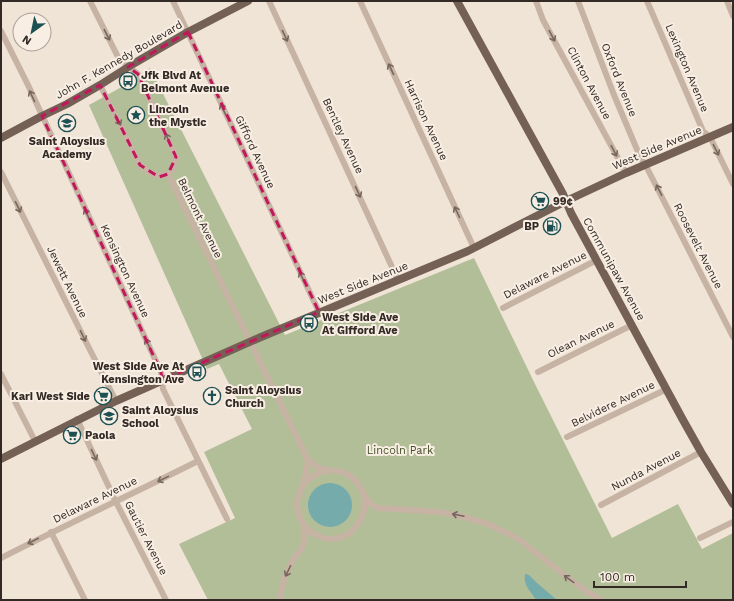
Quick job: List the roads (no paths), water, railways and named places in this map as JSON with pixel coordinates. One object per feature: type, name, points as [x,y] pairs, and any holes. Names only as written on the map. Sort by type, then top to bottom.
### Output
[{"type":"main road","name":"John F. Kennedy Boulevard","points":[[1,138],[67,104],[188,32],[248,1]]},
{"type":"main road","name":"Communipaw Avenue","points":[[457,1],[563,194],[571,213],[701,452],[733,504]]},
{"type":"main road","name":"West Side Avenue","points":[[1,458],[116,400],[319,312],[468,251],[566,201],[645,164],[733,127]]},
{"type":"street","name":"Belmont Avenue","points":[[90,1],[119,60],[138,74],[176,157],[172,170],[168,174],[250,342]]},
{"type":"street","name":"Gifford Avenue","points":[[173,1],[319,312]]},
{"type":"street","name":"Bentley Avenue","points":[[269,1],[398,280]]},
{"type":"street","name":"Harrison Avenue","points":[[360,1],[474,248]]},
{"type":"street","name":"Clinton Avenue","points":[[536,1],[543,20],[626,173]]},
{"type":"street","name":"Oxford Avenue","points":[[578,1],[614,95],[638,152],[645,164]]},
{"type":"street","name":"Lexington Avenue","points":[[647,1],[704,131],[710,137],[733,184]]},
{"type":"street","points":[[726,1],[733,16]]},
{"type":"street","name":"Kensington Avenue","points":[[1,31],[28,85],[161,372],[162,389],[227,519]]},
{"type":"street","points":[[100,85],[140,165],[149,173],[159,176],[168,174]]},
{"type":"street","name":"Roosevelt Avenue","points":[[645,164],[733,337]]},
{"type":"street","name":"Jewett Avenue","points":[[1,172],[83,338],[116,400]]},
{"type":"street","name":"Delaware Avenue","points":[[503,308],[597,260]]},
{"type":"street","name":"Olean Avenue","points":[[538,372],[632,325]]},
{"type":"street","points":[[250,342],[308,460],[318,467],[350,476],[357,483],[371,505],[378,508],[440,512],[488,524],[517,538],[571,581],[602,600]]},
{"type":"street","points":[[1,374],[35,441]]},
{"type":"street","name":"Belvidere Avenue","points":[[567,437],[667,389]]},
{"type":"street","name":"Gautier Avenue","points":[[77,420],[116,502],[166,600]]},
{"type":"street","name":"Nunda Avenue","points":[[601,505],[701,452]]},
{"type":"street","points":[[280,600],[280,588],[295,558],[304,545],[304,526],[298,512],[297,505],[307,473],[308,460]]},
{"type":"street","name":"Delaware Avenue","points":[[1,558],[51,532],[116,502],[198,461]]},
{"type":"street","points":[[303,485],[306,481],[319,472],[329,470]]},
{"type":"street","points":[[304,526],[310,532],[325,538],[331,539],[344,536],[359,524],[362,518],[364,499],[363,492]]},
{"type":"street","points":[[700,538],[733,522]]},
{"type":"street","points":[[51,532],[85,600]]},
{"type":"water","points":[[330,483],[342,487],[348,493],[352,505],[348,517],[342,523],[330,527],[318,523],[312,517],[308,505],[312,493],[318,487]]},
{"type":"water","points":[[525,574],[530,576],[557,600],[536,600],[526,585]]},
{"type":"place","name":"Jfk Blvd At Belmont Avenue","points":[[128,81]]},
{"type":"place","name":"Lincoln the Mystic","points":[[136,115]]},
{"type":"place","name":"Saint Aloysius Academy","points":[[67,123]]},
{"type":"place","name":"99¢","points":[[540,201]]},
{"type":"place","name":"BP","points":[[552,226]]},
{"type":"place","name":"West Side Ave At Gifford Ave","points":[[309,323]]},
{"type":"place","name":"West Side Ave At Kensington Ave","points":[[197,372]]},
{"type":"place","name":"Kari West Side","points":[[103,396]]},
{"type":"place","name":"Saint Aloysius Church","points":[[212,396]]},
{"type":"place","name":"Saint Aloysius School","points":[[109,416]]},
{"type":"place","name":"Paola","points":[[72,435]]},
{"type":"park label","name":"Lincoln Park","points":[[400,450]]}]
